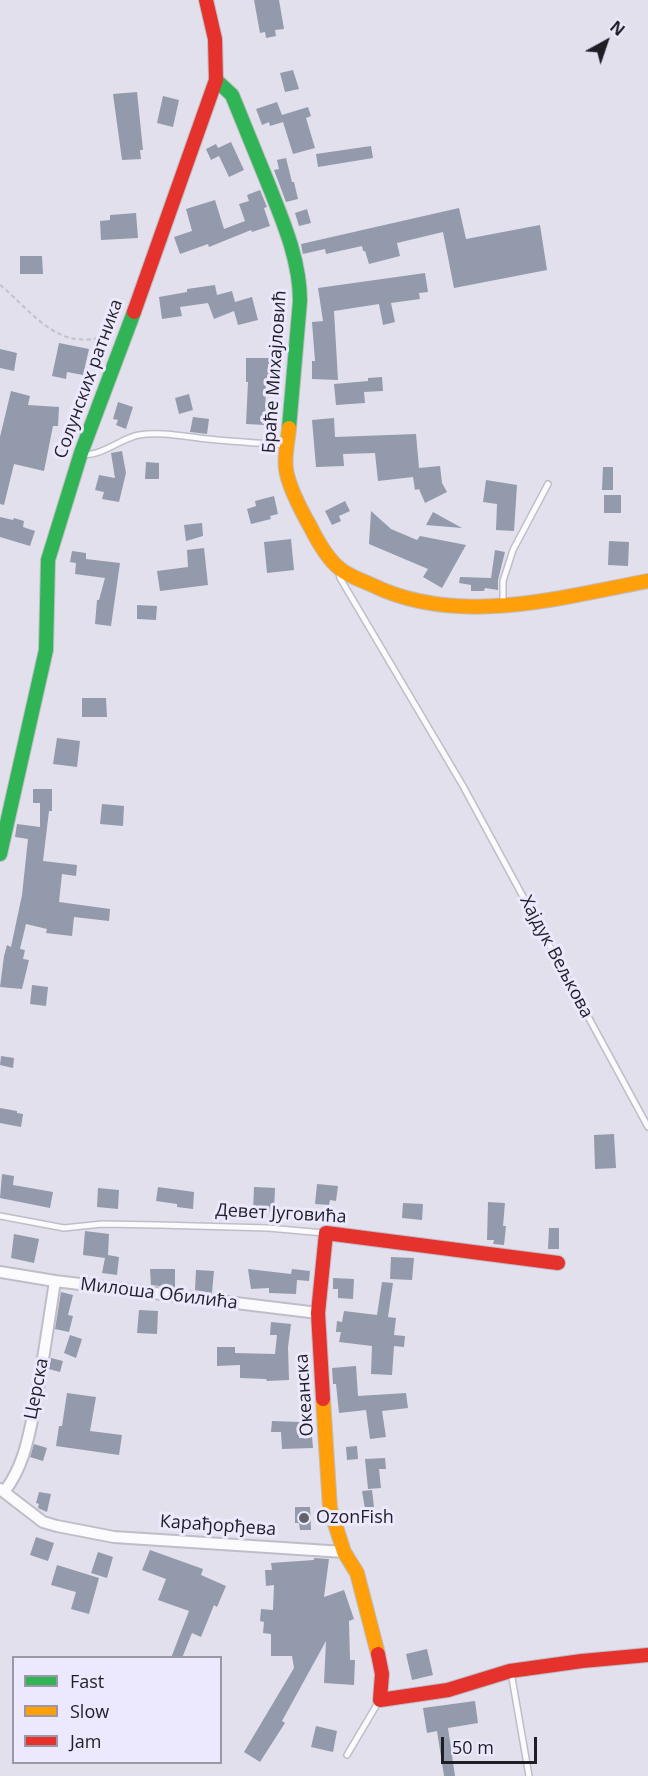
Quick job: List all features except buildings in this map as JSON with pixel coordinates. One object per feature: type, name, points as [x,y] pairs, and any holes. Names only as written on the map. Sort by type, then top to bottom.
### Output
[{"type":"street","name":"Солунских ратника","points":[[0,854],[46,650],[48,560],[81,453],[216,80],[214,31],[206,0]]},
{"type":"street","name":"Браће Михајловић","points":[[216,80],[232,95],[282,218],[299,278],[298,345],[286,469],[295,496],[312,532],[339,568],[378,588],[415,602],[467,608],[503,606],[648,582]]},
{"type":"street","name":"Девет Југовића","points":[[326,1233],[558,1263]]},
{"type":"street","name":"Океанска","points":[[326,1233],[318,1313],[330,1508],[344,1552]]},
{"type":"street","name":"Милоша Обилића","points":[[0,1272],[55,1281],[318,1313]]},
{"type":"street","name":"Церска","points":[[2,1490],[15,1478],[24,1456],[42,1368],[55,1281]]},
{"type":"street","name":"Карађорђева","points":[[2,1490],[43,1522],[114,1537],[344,1552]]},
{"type":"street","points":[[344,1552],[357,1573],[373,1632],[382,1674],[380,1700],[448,1690],[510,1671],[648,1655]]},
{"type":"lane","points":[[81,453],[88,455],[124,439],[159,434],[288,445]]},
{"type":"lane","points":[[503,606],[503,581],[513,550],[548,484]]},
{"type":"lane","name":"Хајдук Вељкова","points":[[339,568],[340,578],[463,786],[648,1127]]},
{"type":"lane","name":"Девет Југовића","points":[[0,1216],[64,1228],[102,1224],[159,1225],[268,1228],[326,1233]]},
{"type":"lane","points":[[510,1671],[530,1776]]},
{"type":"lane","points":[[347,1755],[380,1700]]},
{"type":"path","points":[[0,285],[48,326],[64,336],[81,340],[126,333]]},
{"type":"traffic: fast","points":[[216,80],[232,95],[294,255],[300,301],[289,428]]},
{"type":"traffic: fast","points":[[0,854],[46,650],[48,560],[81,453],[134,312]]},
{"type":"traffic: slow","points":[[289,428],[286,454],[287,476],[296,499],[327,555],[343,571],[359,580],[405,598],[473,607],[544,601],[648,581]]},
{"type":"traffic: slow","points":[[323,1399],[330,1508],[344,1552],[357,1573],[378,1654]]},
{"type":"traffic: jam","points":[[134,312],[216,80],[215,39],[206,0]]},
{"type":"traffic: jam","points":[[323,1399],[318,1313],[326,1233],[558,1263]]},
{"type":"traffic: jam","points":[[378,1654],[382,1674],[380,1700],[448,1690],[510,1671],[648,1655]]},
{"type":"place","name":"OzonFish","points":[[304,1518]]}]
